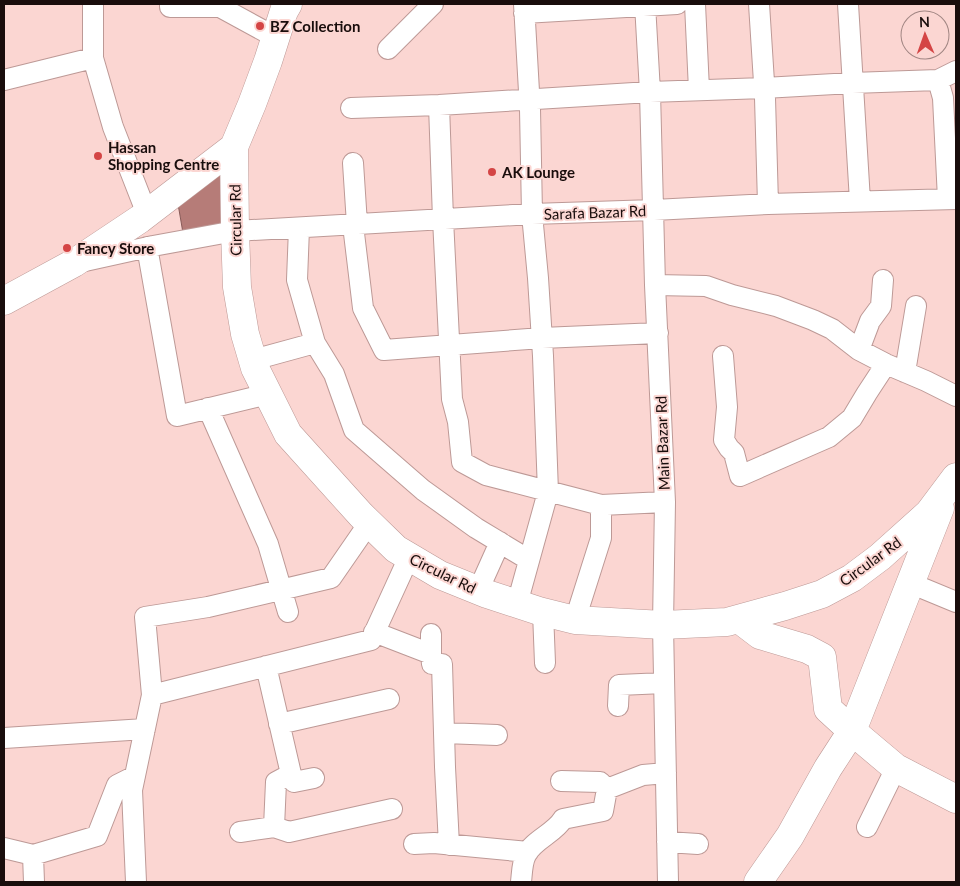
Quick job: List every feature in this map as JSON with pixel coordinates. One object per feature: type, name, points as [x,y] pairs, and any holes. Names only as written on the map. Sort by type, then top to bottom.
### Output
[{"type":"street","points":[[93,4],[93,58],[113,127],[147,214]]},
{"type":"street","points":[[170,4],[170,7],[220,7],[275,37]]},
{"type":"street","points":[[388,49],[433,4]]},
{"type":"street","points":[[517,604],[548,492],[542,338],[532,214],[530,99],[524,9],[677,4]]},
{"type":"street","points":[[695,4],[699,90]]},
{"type":"street","points":[[759,4],[768,204]]},
{"type":"street","points":[[848,4],[860,201]]},
{"type":"street","name":"Main Bazar Rd","points":[[645,5],[665,502],[663,625],[668,882]]},
{"type":"street","name":"Circular Rd","points":[[282,6],[268,61],[234,147],[234,231],[237,287],[245,334],[255,368],[288,434],[323,475],[396,549],[440,575],[478,591],[575,620],[663,625],[727,622],[822,594],[852,578],[911,530],[929,513],[952,484]]},
{"type":"street","points":[[4,80],[93,58]]},
{"type":"street","points":[[351,108],[438,105],[650,92],[938,80],[956,71]]},
{"type":"street","points":[[938,80],[943,98],[952,199]]},
{"type":"street","points":[[438,105],[452,399],[458,422],[462,462],[486,475],[601,505],[665,502]]},
{"type":"street","points":[[4,301],[74,263],[147,214],[234,147]]},
{"type":"street","points":[[353,163],[355,224],[363,308],[384,350],[542,338],[658,333]]},
{"type":"street","name":"Sarafa Bazar Rd","points":[[74,263],[234,231],[532,214],[768,204],[952,199]]},
{"type":"street","points":[[300,228],[297,280],[315,343],[334,374],[354,430],[423,490],[476,528],[529,560]]},
{"type":"street","points":[[147,247],[177,416],[268,394]]},
{"type":"street","points":[[859,350],[870,321],[881,306],[883,280]]},
{"type":"street","points":[[655,285],[706,286],[732,295],[776,306],[826,326],[859,350],[956,396]]},
{"type":"street","points":[[905,372],[916,306]]},
{"type":"street","points":[[253,360],[315,343]]},
{"type":"street","points":[[723,356],[727,407],[724,440],[734,453],[740,476],[829,437],[852,418],[886,364]]},
{"type":"street","points":[[208,408],[268,544],[288,612]]},
{"type":"street","points":[[758,882],[790,836],[828,768],[852,731],[910,583],[952,484]]},
{"type":"street","points":[[575,620],[602,538],[601,505]]},
{"type":"street","points":[[136,882],[132,790],[152,695],[145,617],[208,607],[331,578],[369,523]]},
{"type":"street","points":[[478,591],[500,542]]},
{"type":"street","points":[[152,695],[370,640],[409,557]]},
{"type":"street","points":[[910,583],[956,602]]},
{"type":"street","points":[[544,612],[545,663]]},
{"type":"street","points":[[739,619],[760,634],[807,649],[822,657],[828,709],[896,768],[956,799]]},
{"type":"street","points":[[374,632],[430,654]]},
{"type":"street","points":[[431,634],[430,654],[432,664],[442,664],[448,845]]},
{"type":"street","points":[[266,666],[294,782],[314,778]]},
{"type":"street","points":[[618,706],[619,685],[664,683]]},
{"type":"street","points":[[279,724],[389,699]]},
{"type":"street","points":[[4,738],[145,729]]},
{"type":"street","points":[[444,733],[497,735]]},
{"type":"street","points":[[867,827],[896,768]]},
{"type":"street","points":[[606,789],[643,775],[666,773]]},
{"type":"street","points":[[274,827],[276,782],[291,774]]},
{"type":"street","points":[[4,848],[33,855],[97,836],[117,785],[135,776]]},
{"type":"street","points":[[522,882],[526,854],[537,842],[560,824],[563,819],[603,811],[606,789],[600,782],[561,780]]},
{"type":"street","points":[[240,832],[274,827],[289,832],[392,809]]},
{"type":"street","points":[[667,842],[698,844]]},
{"type":"street","points":[[414,844],[528,852]]},
{"type":"street","points":[[33,855],[34,882]]},
{"type":"shaded area","points":[[228,164],[224,226],[183,233],[177,198]]},
{"type":"place","name":"BZ Collection","points":[[260,26]]},
{"type":"place","name":"Hassan Shopping Centre","points":[[98,156]]},
{"type":"place","name":"AK Lounge","points":[[492,172]]},
{"type":"place","name":"Fancy Store","points":[[67,248]]}]
